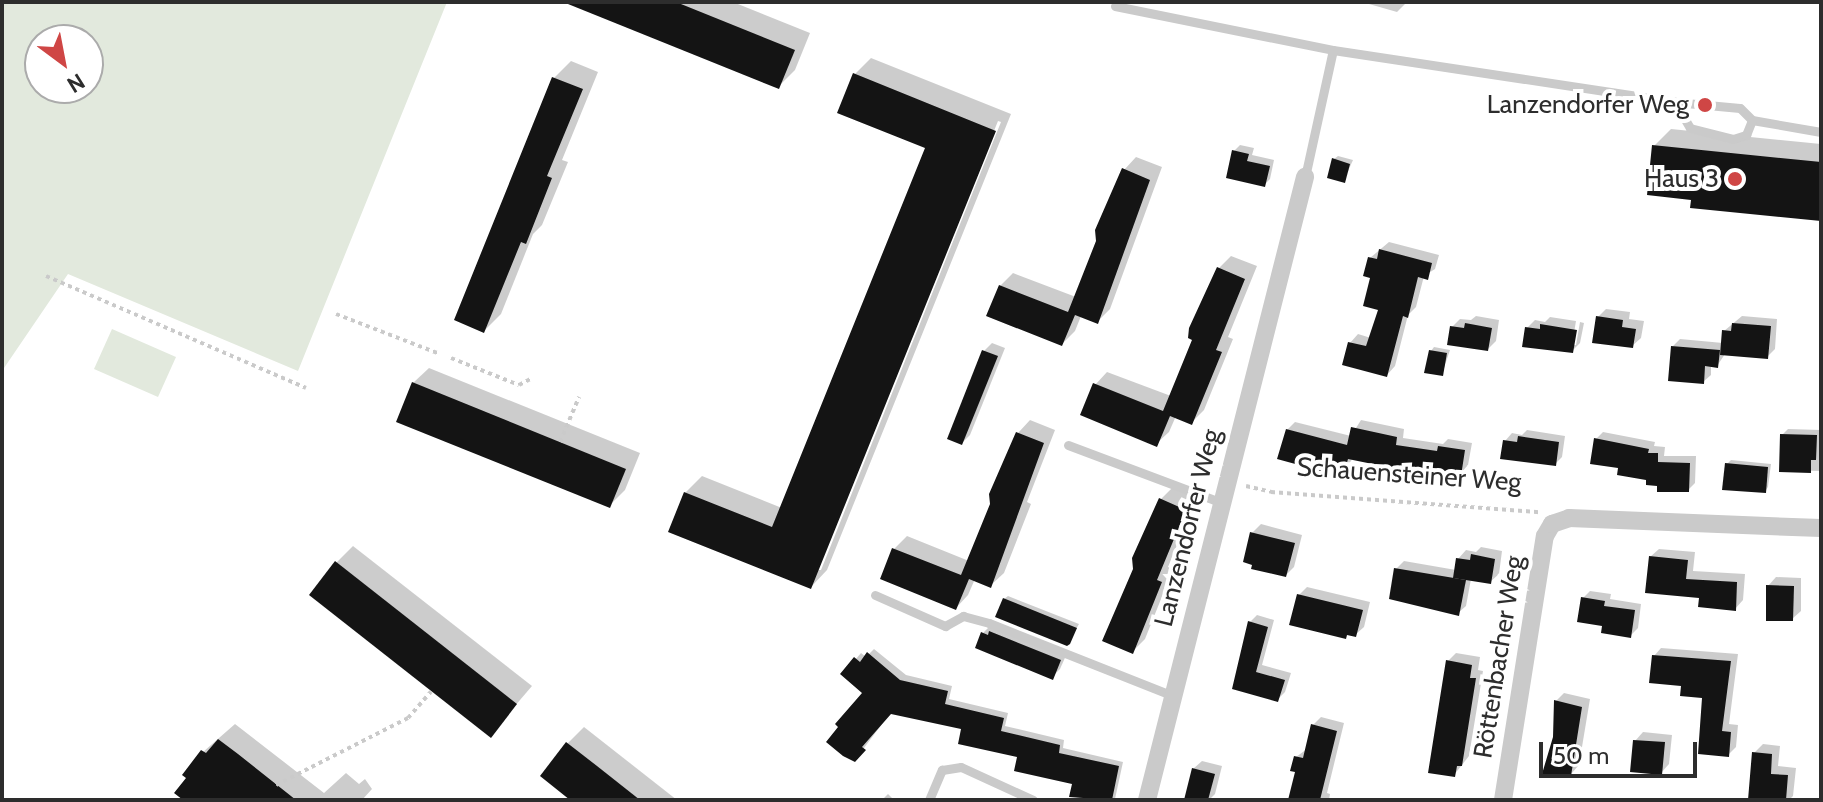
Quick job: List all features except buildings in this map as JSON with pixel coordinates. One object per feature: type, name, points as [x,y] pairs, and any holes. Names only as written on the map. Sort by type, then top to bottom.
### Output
[{"type":"street","name":"Lanzendorfer Weg","points":[[1147,800],[1305,177]]},
{"type":"street","points":[[1552,524],[1569,518],[1821,528]]},
{"type":"street","name":"Röttenbacher Weg","points":[[1503,800],[1545,536],[1552,524]]},
{"type":"lane","points":[[1115,6],[1333,50],[1675,102],[1740,108],[1752,120],[1821,132]]},
{"type":"lane","points":[[1305,177],[1333,50]]},
{"type":"lane","points":[[1675,102],[1690,128],[1733,139],[1746,135],[1752,120]]},
{"type":"lane","points":[[1068,445],[1222,503]]},
{"type":"lane","points":[[875,595],[945,626],[963,616],[989,623],[1173,696]]},
{"type":"lane","points":[[929,800],[942,770],[961,767],[1033,800]]},
{"type":"path","points":[[46,276],[306,388]]},
{"type":"path","points":[[336,314],[440,354]]},
{"type":"path","points":[[451,358],[519,385],[532,378]]},
{"type":"path","points":[[560,442],[579,397]]},
{"type":"path","name":"Schauensteiner Weg","points":[[1227,482],[1271,492],[1537,510],[1552,524]]},
{"type":"path","points":[[276,785],[408,718],[431,692]]},
{"type":"shaded area","points":[[2,2],[447,2],[298,371],[68,274],[2,371]]},
{"type":"shaded area","points":[[112,329],[176,357],[158,397],[94,369]]},
{"type":"place","name":"Lanzendorfer Weg","points":[[1705,105]]},
{"type":"place","name":"Haus 3","points":[[1735,179]]}]
